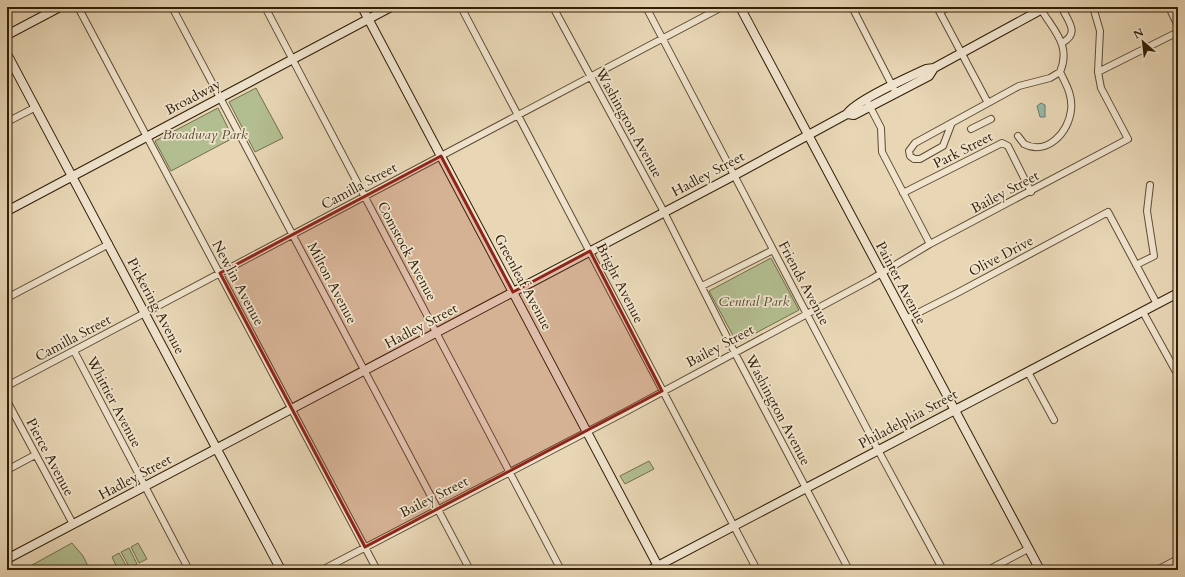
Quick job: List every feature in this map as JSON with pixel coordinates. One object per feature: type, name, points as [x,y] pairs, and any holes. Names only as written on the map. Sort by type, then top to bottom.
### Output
[{"type":"street","points":[[7,35],[60,7]]},
{"type":"street","name":"Newlin Avenue","points":[[78,7],[377,570]]},
{"type":"street","name":"Milton Avenue","points":[[172,7],[221,97],[292,235],[470,570]]},
{"type":"street","name":"Comstock Avenue","points":[[265,7],[561,570]]},
{"type":"street","name":"Greenleaf Avenue","points":[[362,7],[587,431],[656,569]]},
{"type":"street","name":"Broadway","points":[[7,211],[391,7]]},
{"type":"street","name":"Bright Avenue","points":[[461,7],[757,570]]},
{"type":"street","name":"Washington Avenue","points":[[553,7],[664,212],[805,488],[849,570]]},
{"type":"street","name":"Friends Avenue","points":[[646,7],[878,450],[943,570]]},
{"type":"street","name":"Camilla Street","points":[[7,386],[722,7]]},
{"type":"street","name":"Painter Avenue","points":[[740,7],[1040,570]]},
{"type":"street","points":[[852,7],[894,90]]},
{"type":"street","points":[[948,7],[938,9],[988,103]]},
{"type":"street","points":[[1092,7],[1100,32],[1098,72],[1178,32]]},
{"type":"street","points":[[1169,7],[1178,26]]},
{"type":"street","points":[[951,125],[943,146],[920,159],[914,159],[910,156],[909,150],[915,143],[975,112],[1018,86],[1050,78],[1060,72],[1065,55],[1062,43],[1044,9]]},
{"type":"street","name":"Hadley Street","points":[[7,559],[735,175],[847,114],[854,115],[868,103],[928,76],[934,68],[1044,9]]},
{"type":"street","points":[[1062,43],[1071,37],[1072,31],[1064,12]]},
{"type":"street","name":"Pickering Avenue","points":[[7,54],[281,570]]},
{"type":"street","points":[[1018,136],[1024,144],[1036,146],[1053,143],[1059,137],[1068,120],[1071,110],[1069,90],[1060,72]]},
{"type":"street","name":"Bailey Street","points":[[322,570],[807,314],[930,244],[1128,140],[1101,88],[1098,72]]},
{"type":"street","points":[[868,103],[881,128],[882,152],[930,244]]},
{"type":"street","points":[[7,122],[36,107]]},
{"type":"street","points":[[975,112],[982,123]]},
{"type":"street","points":[[971,129],[991,119]]},
{"type":"street","name":"Park Street","points":[[903,193],[1002,143],[1008,146],[1031,192]]},
{"type":"street","points":[[1150,185],[1147,211],[1154,256],[1136,265],[1157,304]]},
{"type":"street","name":"Olive Drive","points":[[906,319],[1108,212],[1136,265]]},
{"type":"street","points":[[7,298],[108,244]]},
{"type":"street","points":[[702,286],[773,250]]},
{"type":"street","name":"Philadelphia Street","points":[[656,569],[954,409],[1178,293]]},
{"type":"street","points":[[1143,312],[1175,370]]},
{"type":"street","name":"Whittier Avenue","points":[[74,351],[189,570]]},
{"type":"street","points":[[1028,372],[1054,420]]},
{"type":"street","name":"Pierce Avenue","points":[[7,401],[72,524]]},
{"type":"street","points":[[7,470],[35,455]]},
{"type":"street","points":[[988,570],[1028,549]]},
{"type":"street","points":[[1157,570],[1177,562]]},
{"type":"highlighted area","points":[[441,156],[513,292],[590,251],[662,391],[365,547],[220,273]]},
{"type":"green space","name":"Broadway Park","points":[[256,88],[283,138],[255,152],[229,102]]},
{"type":"green space","name":"Broadway Park","points":[[218,108],[233,138],[171,171],[155,141]]},
{"type":"green space","name":"Central Park","points":[[771,258],[799,310],[737,343],[709,291]]},
{"type":"green space","points":[[649,461],[654,469],[625,484],[620,476]]},
{"type":"green space","points":[[72,543],[83,556],[90,570],[23,570]]},
{"type":"green space","points":[[138,543],[147,559],[139,563],[131,547]]},
{"type":"green space","points":[[129,548],[137,564],[130,568],[121,552]]},
{"type":"green space","points":[[119,553],[128,569],[127,570],[118,570],[112,557]]},
{"type":"shaded area","points":[[1041,103],[1045,105],[1045,117],[1040,117],[1037,106]]}]
